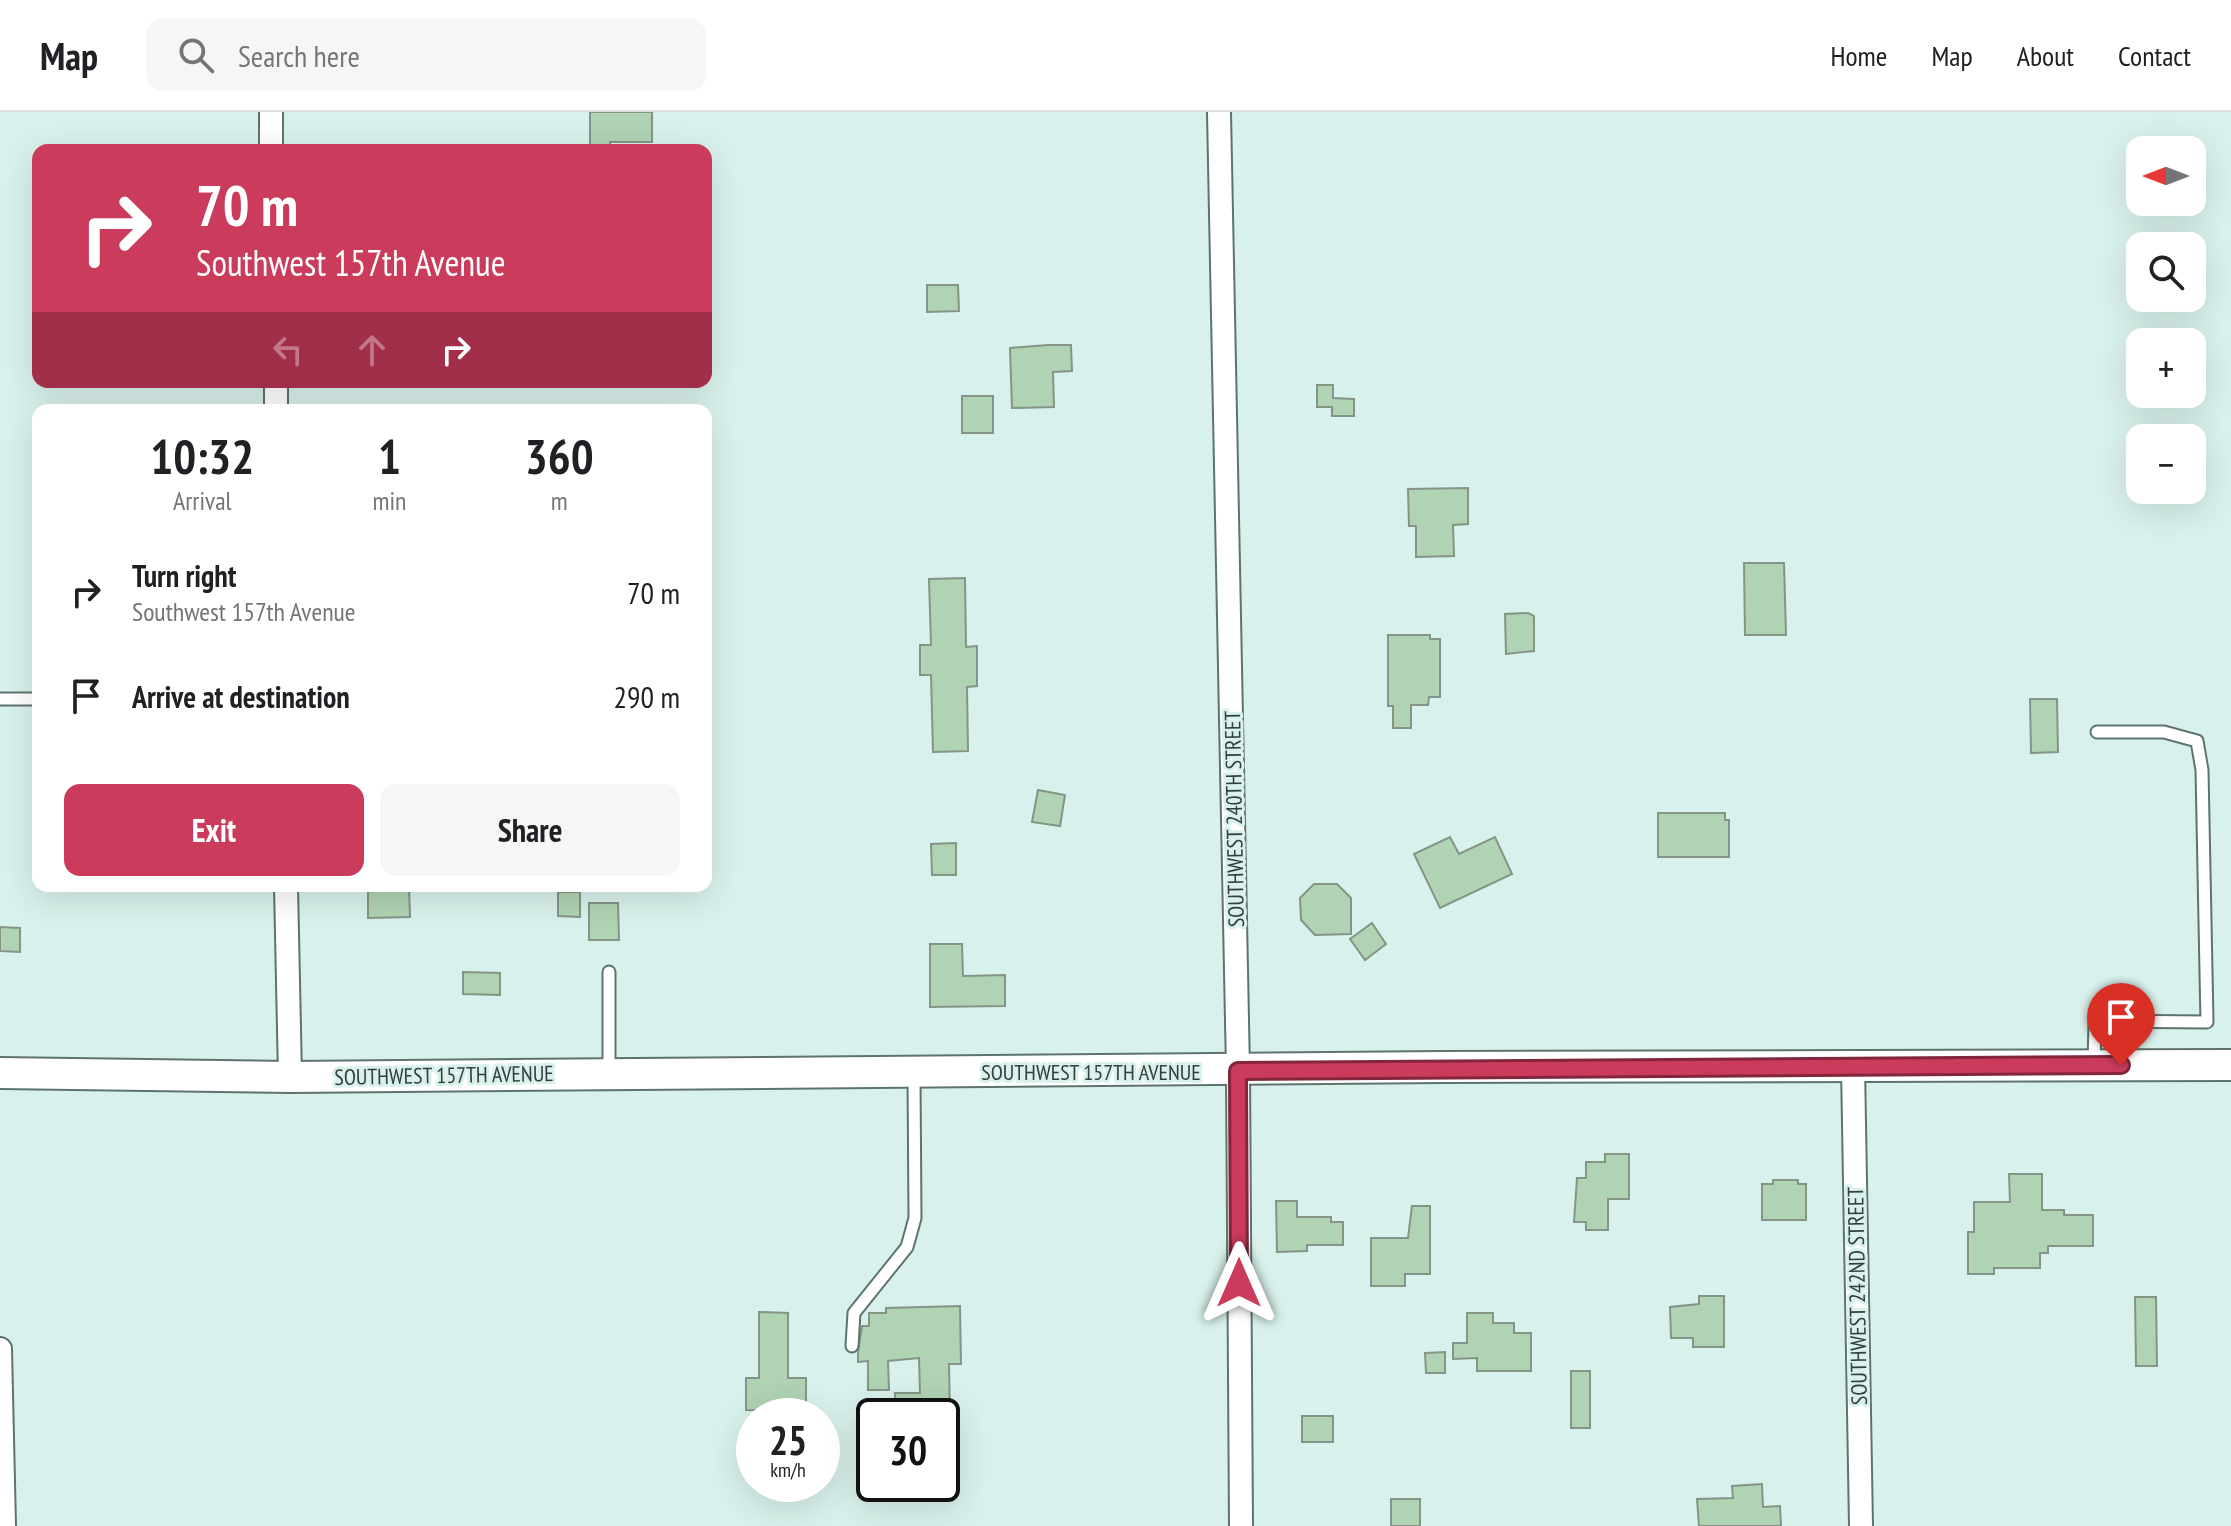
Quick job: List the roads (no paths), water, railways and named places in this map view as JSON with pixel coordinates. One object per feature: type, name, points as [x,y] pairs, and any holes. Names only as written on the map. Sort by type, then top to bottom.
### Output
[{"type":"street","points":[[271,112],[271,144]]},
{"type":"street","name":"SOUTHWEST 240TH STREET","points":[[1219,112],[1238,1071],[1241,1526]]},
{"type":"street","points":[[286,892],[290,1077]]},
{"type":"street","name":"SOUTHWEST 157TH AVENUE","points":[[0,1073],[290,1077],[2231,1065]]},
{"type":"street","name":"SOUTHWEST 242ND STREET","points":[[1853,1066],[1861,1526]]},
{"type":"street","points":[[0,1349],[4,1526]]},
{"type":"lane","points":[[0,699],[32,699]]},
{"type":"lane","points":[[2094,1065],[2095,1021],[2207,1022],[2202,770],[2197,741],[2164,732],[2097,732]]},
{"type":"lane","points":[[609,972],[609,1073]]},
{"type":"lane","points":[[852,1346],[854,1313],[907,1247],[915,1218],[914,1074]]}]
